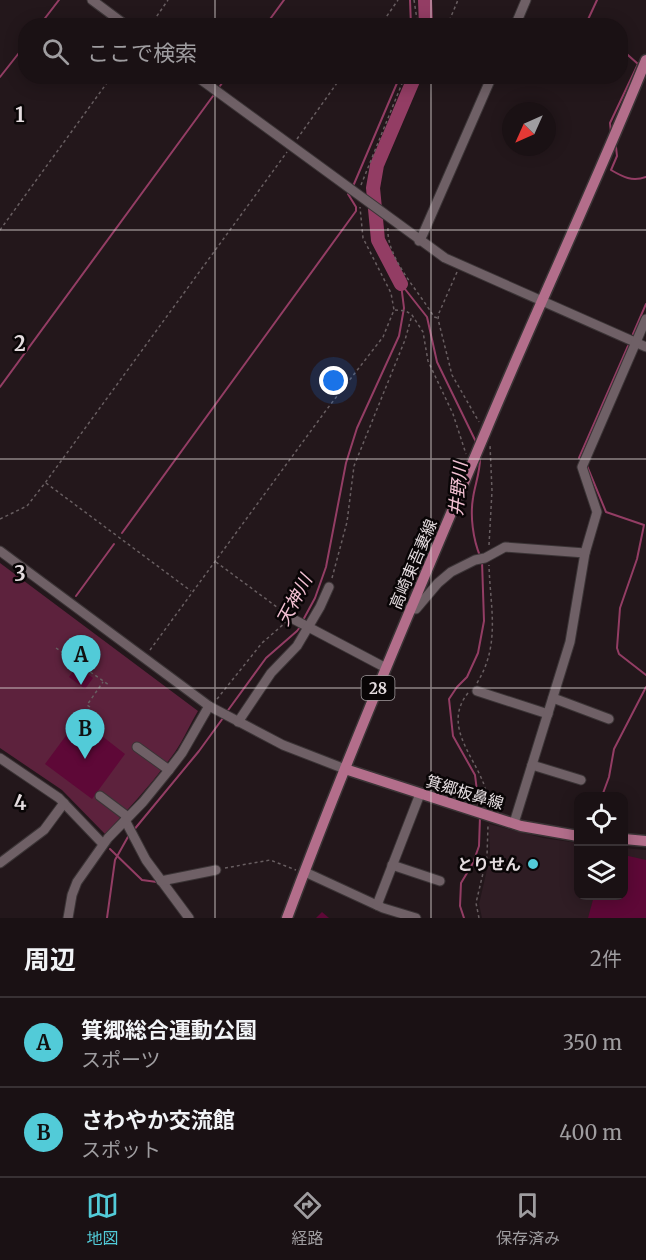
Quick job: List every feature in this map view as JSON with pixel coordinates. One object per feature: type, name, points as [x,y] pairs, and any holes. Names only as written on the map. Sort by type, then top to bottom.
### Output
[{"type":"main road","name":"高崎東吾妻線","points":[[287,918],[302,872],[410,608],[646,60]]},
{"type":"main road","name":"箕郷板鼻線","points":[[345,769],[472,811],[514,823],[574,835]]},
{"type":"main road","points":[[628,839],[646,841]]},
{"type":"street","points":[[92,0],[116,18]]},
{"type":"street","points":[[518,18],[526,0]]},
{"type":"street","points":[[207,84],[445,258],[646,347]]},
{"type":"street","points":[[419,241],[488,84]]},
{"type":"street","points":[[514,823],[570,642],[585,553],[597,512],[582,467],[646,319]]},
{"type":"street","points":[[410,608],[416,609],[438,583],[451,572],[505,547],[585,553]]},
{"type":"street","points":[[0,550],[212,707],[283,745],[345,769]]},
{"type":"street","points":[[236,721],[271,673],[297,646],[302,623],[329,587]]},
{"type":"street","points":[[302,623],[386,668]]},
{"type":"street","points":[[477,691],[548,714]]},
{"type":"street","points":[[553,698],[609,719]]},
{"type":"street","points":[[68,918],[77,882],[103,844],[127,822],[169,770],[212,707]]},
{"type":"street","points":[[137,747],[169,770]]},
{"type":"street","points":[[0,758],[48,789],[103,844]]},
{"type":"street","points":[[532,765],[581,780]]},
{"type":"street","points":[[377,905],[420,794]]},
{"type":"street","points":[[100,796],[127,822],[133,838],[186,917]]},
{"type":"street","points":[[0,863],[44,830],[64,803]]},
{"type":"street","points":[[392,865],[440,881]]},
{"type":"street","points":[[161,881],[216,870]]},
{"type":"street","points":[[302,872],[377,905],[416,918]]},
{"type":"path","points":[[156,18],[168,0]]},
{"type":"path","points":[[386,18],[398,0]]},
{"type":"path","points":[[414,0],[417,18]]},
{"type":"path","points":[[450,18],[458,0]]},
{"type":"path","points":[[0,230],[106,84]]},
{"type":"path","points":[[0,519],[27,506],[45,483],[336,84]]},
{"type":"path","points":[[144,658],[327,409],[383,337],[394,310],[388,285],[363,238],[363,176],[402,84]]},
{"type":"path","points":[[385,215],[387,236],[394,255],[434,317],[438,319]]},
{"type":"path","points":[[459,265],[438,319],[452,375],[479,421]]},
{"type":"path","points":[[394,310],[406,311],[412,315],[423,332],[428,361],[453,414],[464,447]]},
{"type":"path","points":[[329,587],[347,522],[354,466],[405,340],[412,315]]},
{"type":"path","points":[[479,918],[476,903],[487,856],[483,782],[465,748],[458,720],[460,704],[479,681],[491,647],[494,629],[494,611],[483,558],[492,460]]},
{"type":"path","points":[[45,483],[193,592]]},
{"type":"path","points":[[212,707],[262,643],[291,617],[215,562]]},
{"type":"path","points":[[56,648],[109,685]]},
{"type":"path","points":[[90,707],[87,705],[104,682]]},
{"type":"path","points":[[216,870],[270,860],[302,872]]},
{"type":"shaded area","points":[[0,563],[198,711],[167,763],[105,834],[62,790],[0,748]]},
{"type":"shaded area","name":"とりせん","points":[[489,824],[543,838],[574,842],[574,900],[628,900],[628,848],[646,850],[646,918],[482,918],[479,904],[490,857]]},
{"type":"building","points":[[77,666],[93,678],[85,689],[69,677]]},
{"type":"building","points":[[79,718],[125,754],[92,799],[45,764]]},
{"type":"building","points":[[628,856],[646,860],[646,918],[588,918],[593,900],[628,900]]},
{"type":"building","points":[[322,912],[329,918],[316,918]]},
{"type":"waterway","points":[[45,18],[59,0]]},
{"type":"waterway","points":[[271,18],[284,0]]},
{"type":"waterway","points":[[410,0],[411,18]]},
{"type":"waterway","name":"井野川","points":[[425,0],[426,18]]},
{"type":"waterway","points":[[589,18],[597,0]]},
{"type":"waterway","points":[[0,77],[18,54]]},
{"type":"waterway","points":[[611,133],[610,123],[638,64],[628,55]]},
{"type":"waterway","points":[[354,184],[397,84]]},
{"type":"waterway","name":"井野川","points":[[401,284],[378,240],[373,188],[377,165],[412,84]]},
{"type":"waterway","points":[[0,387],[213,96]]},
{"type":"waterway","points":[[616,147],[617,156],[611,170],[628,178],[646,177]]},
{"type":"waterway","points":[[122,533],[356,211],[348,194]]},
{"type":"waterway","name":"井野川","points":[[401,284],[427,317],[437,362],[477,444]]},
{"type":"waterway","name":"天神川","points":[[302,622],[315,598],[326,567],[346,463],[357,428],[399,336],[404,308],[401,284]]},
{"type":"waterway","points":[[633,334],[646,304]]},
{"type":"waterway","points":[[579,458],[628,346]]},
{"type":"waterway","name":"井野川","points":[[480,455],[472,520],[480,556]]},
{"type":"waterway","points":[[587,466],[606,512],[644,525],[637,559],[620,608],[617,648],[619,654],[646,675]]},
{"type":"waterway","points":[[76,596],[114,544]]},
{"type":"waterway","name":"井野川","points":[[479,807],[475,775],[453,736],[449,699],[467,677],[478,653],[484,621],[482,561]]},
{"type":"waterway","name":"天神川","points":[[226,713],[266,658],[300,627]]},
{"type":"waterway","points":[[603,792],[609,777],[614,749],[646,687]]},
{"type":"waterway","name":"天神川","points":[[133,831],[223,718]]},
{"type":"waterway","name":"井野川","points":[[464,918],[460,906],[461,883],[473,863],[479,846],[480,816]]},
{"type":"waterway","name":"天神川","points":[[107,918],[115,860],[129,835]]},
{"type":"waterway","points":[[110,849],[142,880],[157,882]]},
{"type":"place","name":"箕郷総合運動公園","points":[[81,685]]},
{"type":"place","name":"さわやか交流館","points":[[85,759]]},
{"type":"place","name":"とりせん","points":[[533,864]]}]
